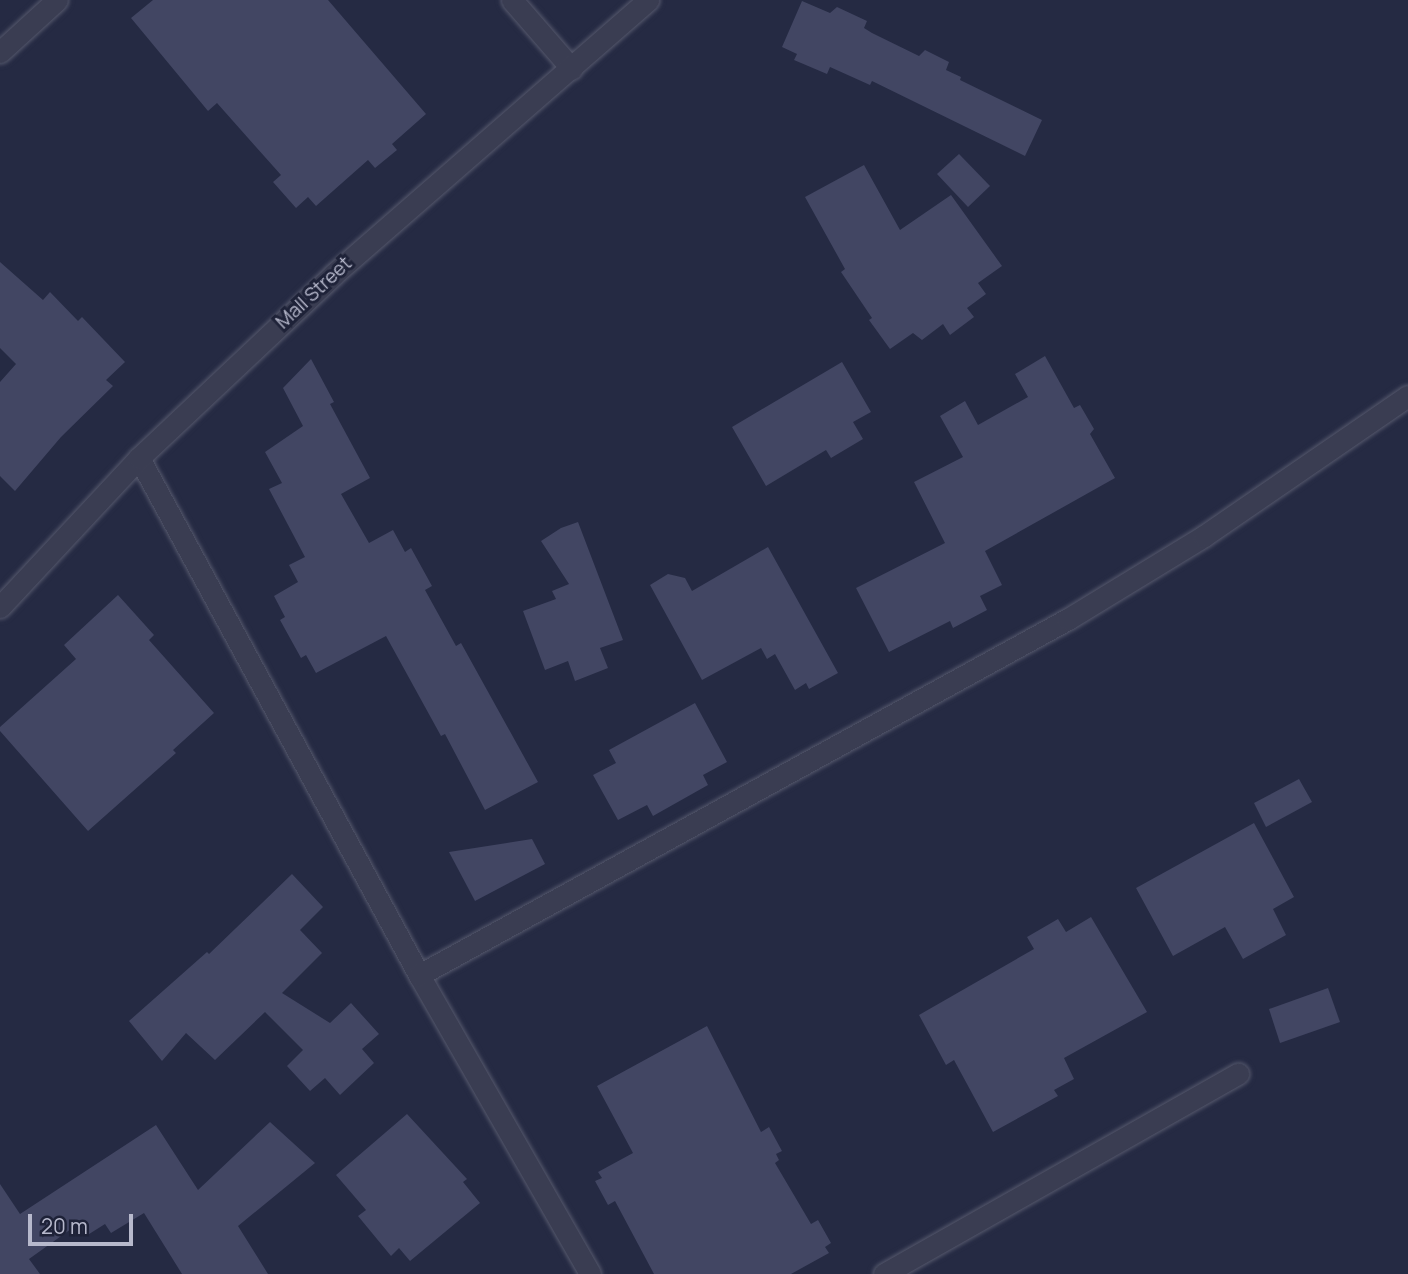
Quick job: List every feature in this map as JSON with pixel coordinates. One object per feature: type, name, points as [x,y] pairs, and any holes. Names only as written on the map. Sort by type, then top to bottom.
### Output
[{"type":"street","points":[[0,52],[57,0]]},
{"type":"street","points":[[512,0],[572,69]]},
{"type":"street","name":"Mall Street","points":[[0,607],[139,458],[334,274],[648,0]]},
{"type":"street","points":[[419,975],[1068,619],[1204,536],[1408,396]]},
{"type":"street","points":[[139,458],[419,975],[590,1274]]},
{"type":"street","points":[[884,1274],[1238,1074]]},
{"type":"building","points":[[153,0],[328,0],[426,114],[392,144],[397,150],[375,168],[368,160],[316,206],[308,197],[296,208],[273,182],[281,175],[217,103],[208,111],[131,18]]},
{"type":"building","points":[[802,1],[830,13],[837,7],[867,21],[864,28],[872,33],[919,56],[925,50],[949,62],[946,70],[961,77],[960,80],[1042,120],[1025,156],[872,81],[870,85],[830,67],[827,74],[794,60],[797,54],[782,47]]},
{"type":"building","points":[[959,154],[990,186],[968,207],[937,174]]},
{"type":"building","points":[[864,165],[900,230],[951,195],[1002,266],[978,283],[986,294],[967,308],[974,317],[950,335],[943,324],[922,340],[913,333],[890,349],[869,320],[872,318],[841,272],[845,269],[805,197]]},
{"type":"building","points":[[0,262],[43,300],[50,292],[78,321],[82,317],[125,362],[106,380],[113,386],[61,437],[15,491],[0,476],[0,382],[16,364],[0,348]]},
{"type":"building","points":[[1045,356],[1074,408],[1080,405],[1094,429],[1090,434],[1115,478],[985,551],[1002,585],[980,596],[987,610],[953,628],[950,621],[889,652],[856,588],[945,543],[914,482],[963,457],[940,416],[965,401],[978,425],[1028,397],[1015,374]]},
{"type":"building","points":[[311,359],[334,402],[330,404],[370,478],[341,494],[369,543],[393,530],[405,552],[411,548],[432,586],[425,590],[456,646],[461,643],[538,782],[485,810],[445,734],[441,736],[386,636],[316,673],[306,655],[301,658],[280,620],[285,617],[274,596],[298,582],[289,565],[305,557],[269,489],[282,483],[265,452],[303,426],[283,388]]},
{"type":"building","points":[[842,362],[871,412],[853,422],[863,439],[831,458],[826,450],[766,486],[732,427]]},
{"type":"building","points":[[578,522],[623,640],[600,648],[608,668],[575,681],[568,661],[545,670],[523,611],[556,599],[552,591],[569,584],[541,541],[561,528]]},
{"type":"building","points":[[768,547],[838,673],[809,689],[806,683],[795,690],[775,654],[767,659],[761,648],[702,680],[650,585],[668,574],[685,578],[692,591]]},
{"type":"building","points":[[118,595],[154,635],[149,640],[214,713],[173,750],[176,753],[88,831],[0,731],[0,727],[76,659],[64,645]]},
{"type":"building","points":[[695,703],[727,762],[703,775],[708,785],[653,816],[647,805],[618,820],[593,775],[616,763],[609,750]]},
{"type":"building","points":[[1299,779],[1312,802],[1266,827],[1254,803]]},
{"type":"building","points":[[1254,823],[1294,897],[1273,909],[1286,935],[1243,959],[1225,927],[1173,956],[1136,888]]},
{"type":"building","points":[[532,839],[545,864],[475,901],[449,852]]},
{"type":"building","points":[[292,874],[323,907],[300,930],[322,953],[282,993],[330,1023],[351,1003],[379,1034],[362,1049],[374,1063],[340,1095],[325,1078],[310,1091],[287,1066],[303,1050],[265,1012],[215,1060],[186,1033],[162,1061],[129,1021],[207,952],[209,954]]},
{"type":"building","points":[[1091,917],[1147,1012],[1064,1058],[1074,1079],[1054,1090],[1058,1096],[993,1132],[954,1060],[946,1065],[919,1015],[1034,949],[1027,937],[1058,919],[1066,932]]},
{"type":"building","points":[[1328,988],[1340,1022],[1280,1043],[1269,1009]]},
{"type":"building","points":[[707,1026],[761,1132],[769,1127],[782,1151],[776,1154],[779,1160],[775,1163],[811,1224],[818,1220],[831,1243],[825,1247],[829,1253],[791,1274],[654,1274],[615,1201],[608,1205],[595,1181],[602,1178],[598,1172],[633,1153],[597,1086]]},
{"type":"building","points":[[407,1114],[467,1179],[463,1182],[480,1203],[410,1261],[399,1248],[391,1256],[358,1216],[366,1210],[336,1175]]},
{"type":"building","points":[[270,1122],[315,1163],[238,1226],[268,1274],[182,1274],[144,1213],[111,1233],[105,1224],[86,1236],[78,1224],[29,1259],[40,1274],[0,1274],[0,1184],[20,1214],[156,1125],[198,1190]]}]
